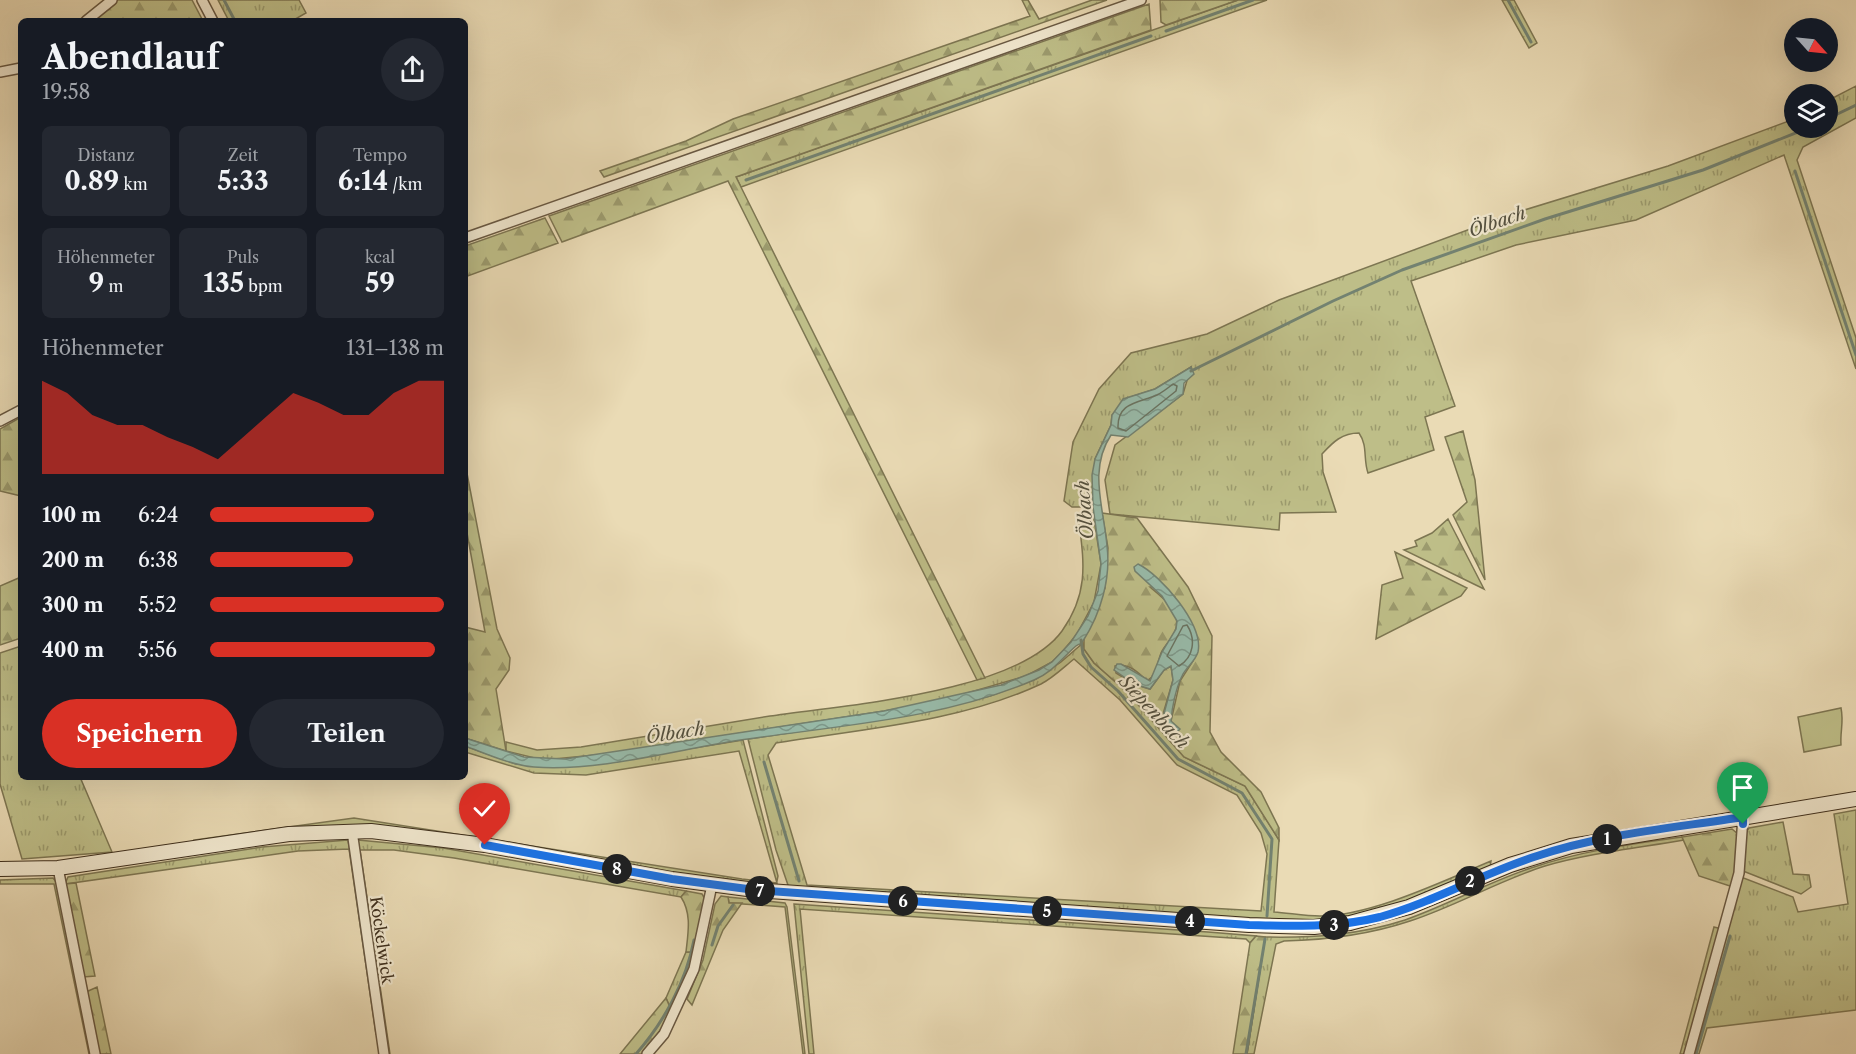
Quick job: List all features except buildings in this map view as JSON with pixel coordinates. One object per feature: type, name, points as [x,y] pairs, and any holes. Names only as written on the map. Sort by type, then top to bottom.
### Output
[{"type":"main road","points":[[0,869],[58,868],[288,834],[352,831],[454,840],[712,885],[788,893],[1190,921],[1314,927],[1380,916],[1436,897],[1510,865],[1571,846],[1856,799]]},
{"type":"street","points":[[90,18],[112,0]]},
{"type":"street","points":[[202,0],[211,18]]},
{"type":"street","points":[[468,237],[1142,0]]},
{"type":"street","points":[[0,72],[18,69]]},
{"type":"street","points":[[0,421],[18,412]]},
{"type":"street","points":[[1689,1054],[1739,873],[1743,817]]},
{"type":"street","name":"Köckelwick","points":[[352,831],[384,1054]]},
{"type":"street","points":[[58,868],[95,1054]]},
{"type":"street","points":[[647,1054],[664,1034],[694,969],[712,885]]},
{"type":"green space","points":[[116,0],[192,0],[201,18],[94,18]]},
{"type":"green space","points":[[218,0],[299,0],[306,13],[297,18],[227,18]]},
{"type":"green space","points":[[1022,0],[1028,0],[1039,19],[1092,0],[1107,0],[604,177],[600,171],[686,141],[733,119],[1030,16]]},
{"type":"green space","points":[[1160,0],[1238,0],[1166,25],[1161,22]]},
{"type":"green space","points":[[1238,0],[1267,0],[741,187],[736,177]]},
{"type":"green space","points":[[1502,0],[1514,0],[1537,43],[1529,48]]},
{"type":"green space","points":[[1149,4],[1151,30],[736,177],[985,678],[977,680],[728,181],[562,242],[549,216]]},
{"type":"green space","points":[[1856,86],[1856,118],[1838,128],[1838,95]]},
{"type":"green space","points":[[1784,123],[1784,138],[1819,138],[1803,147],[1797,160],[1856,338],[1856,369],[1784,155],[1636,220],[1516,245],[1411,281],[1455,406],[1425,417],[1434,450],[1368,473],[1364,443],[1359,433],[1343,436],[1330,446],[1322,454],[1323,472],[1336,512],[1280,513],[1279,530],[1110,514],[1105,480],[1115,445],[1183,394],[1191,367],[1155,389],[1131,397],[1112,415],[1111,425],[1095,459],[1093,507],[1072,507],[1064,501],[1073,442],[1099,389],[1131,353],[1207,334],[1279,300],[1508,215],[1668,166]]},
{"type":"green space","points":[[545,218],[558,243],[468,276],[468,245]]},
{"type":"green space","points":[[18,419],[18,495],[0,491],[0,429]]},
{"type":"green space","points":[[1463,431],[1475,480],[1485,580],[1453,515],[1467,502],[1445,437]]},
{"type":"green space","points":[[468,479],[497,629],[510,658],[509,670],[496,689],[506,751],[468,739],[468,628],[485,632],[468,538]]},
{"type":"green space","points":[[1078,513],[1093,513],[1101,564],[1094,602],[1077,634],[1063,651],[1052,662],[1026,676],[940,701],[606,754],[543,760],[506,751],[506,742],[537,750],[581,747],[770,716],[883,701],[927,693],[1008,669],[1040,652],[1062,631],[1071,616],[1081,588],[1083,574]]},
{"type":"green space","points":[[1102,513],[1137,518],[1188,587],[1212,636],[1210,732],[1221,752],[1261,792],[1279,828],[1279,840],[1245,786],[1184,757],[1128,693],[1094,663],[1084,649],[1084,638],[1105,588],[1108,548]],"holes":[[[1162,586],[1175,597],[1193,661],[1180,681],[1171,721],[1163,714],[1173,680],[1171,666],[1164,670],[1150,689],[1134,684],[1116,673],[1115,666],[1129,667],[1147,681],[1150,678],[1155,672],[1161,653],[1175,632],[1177,622],[1173,610],[1150,587]]]},
{"type":"green space","points":[[1448,519],[1484,589],[1404,550],[1417,546],[1415,541],[1432,533]]},
{"type":"green space","points":[[1395,552],[1467,588],[1461,596],[1376,639],[1382,585],[1403,578]]},
{"type":"green space","points":[[18,578],[18,639],[0,645],[0,586]]},
{"type":"green space","points":[[1083,643],[1084,649],[1094,663],[1128,693],[1184,757],[1245,786],[1279,840],[1274,912],[1320,916],[1361,910],[1407,896],[1491,861],[1490,868],[1443,889],[1355,918],[1290,922],[789,888],[776,850],[748,739],[896,717],[990,696],[1036,679]],"holes":[[[1074,659],[1120,700],[1177,765],[1237,795],[1261,833],[1267,854],[1261,911],[807,885],[768,755],[776,743],[911,722],[978,707],[1041,684]]]},
{"type":"green space","points":[[18,647],[18,780],[81,780],[112,852],[22,859],[0,784],[0,653]]},
{"type":"green space","points":[[1841,708],[1841,745],[1804,752],[1798,717]]},
{"type":"green space","points":[[743,740],[778,876],[777,882],[739,751],[586,775],[534,773],[468,753],[468,747],[516,764],[556,767],[601,763]]},
{"type":"green space","points":[[1856,810],[1856,1010],[1707,1028],[1699,1054],[1691,1054],[1741,877],[1793,897],[1798,912],[1848,904],[1834,814]]},
{"type":"green space","points":[[354,818],[777,883],[776,886],[718,881],[439,833],[195,842],[194,840]]},
{"type":"green space","points":[[1783,822],[1793,874],[1809,875],[1811,887],[1801,894],[1743,871],[1746,832],[1749,828]]},
{"type":"green space","points":[[1732,829],[1738,834],[1733,887],[1699,876],[1682,837]]},
{"type":"green space","points":[[1682,837],[1684,840],[1597,854],[1545,866],[1427,915],[1379,930],[1347,936],[1284,941],[1276,944],[1254,1054],[1247,1054],[1265,937],[1336,934],[1388,925],[1550,862],[1606,849]]},
{"type":"green space","points":[[348,840],[379,1033],[376,1034],[349,849],[298,851],[65,884],[68,877],[262,847]]},
{"type":"green space","points":[[358,840],[443,848],[686,891],[681,897],[454,858],[394,850],[360,850],[390,1054],[386,1054]]},
{"type":"green space","points":[[53,878],[57,883],[93,1054],[89,1054],[54,884],[0,884],[0,880]]},
{"type":"green space","points":[[76,883],[95,976],[83,977],[65,884]]},
{"type":"green space","points":[[686,891],[702,894],[705,899],[696,952],[686,952],[688,917],[681,897]]},
{"type":"green space","points":[[721,896],[728,897],[729,903],[742,903],[723,930],[692,1005],[687,999],[703,960],[715,904]]},
{"type":"green space","points":[[728,897],[785,903],[787,907],[805,1054],[803,1054],[785,907],[729,903]]},
{"type":"green space","points":[[794,904],[1256,936],[1250,943],[1246,939],[800,909],[814,1054],[809,1054]]},
{"type":"green space","points":[[1714,927],[1722,929],[1687,1054],[1680,1054]]},
{"type":"green space","points":[[1256,936],[1265,937],[1265,939],[1247,1054],[1233,1054],[1250,943]]},
{"type":"green space","points":[[686,952],[696,952],[672,1012],[666,998]]},
{"type":"green space","points":[[97,987],[111,1054],[98,1054],[86,992]]},
{"type":"green space","points":[[666,998],[672,1012],[644,1054],[620,1054]]},
{"type":"water","points":[[1191,367],[1194,374],[1184,383],[1183,394],[1128,437],[1111,435],[1104,448],[1100,462],[1099,489],[1108,558],[1106,583],[1100,607],[1082,642],[1041,677],[998,694],[922,713],[728,742],[606,764],[557,768],[525,766],[468,747],[468,739],[524,757],[565,759],[884,711],[1001,685],[1039,670],[1052,662],[1071,642],[1088,616],[1098,591],[1101,564],[1093,507],[1092,475],[1095,459],[1111,425],[1112,415],[1123,399],[1155,389]]},
{"type":"water","points":[[1138,564],[1158,579],[1179,602],[1188,615],[1198,641],[1197,656],[1184,673],[1176,692],[1171,721],[1180,729],[1172,735],[1162,721],[1173,680],[1171,666],[1164,670],[1150,689],[1134,684],[1114,670],[1117,664],[1121,664],[1150,681],[1162,652],[1176,629],[1177,621],[1162,596],[1135,571],[1134,567]]},
{"type":"waterway","points":[[224,0],[233,18]]},
{"type":"waterway","points":[[1166,31],[1253,0]]},
{"type":"waterway","points":[[1508,0],[1531,42]]},
{"type":"waterway","points":[[746,180],[1151,36]]},
{"type":"waterway","name":"Ölbach","points":[[1838,114],[1856,105]]},
{"type":"waterway","name":"Ölbach","points":[[1191,371],[1333,301],[1402,270],[1545,219],[1703,170],[1784,138]]},
{"type":"waterway","points":[[1795,171],[1856,355]]},
{"type":"waterway","name":"Siepenbach","points":[[1081,640],[1083,654],[1091,667],[1118,691],[1178,759],[1242,793],[1272,839],[1267,916]]},
{"type":"waterway","points":[[764,762],[799,881]]},
{"type":"waterway","points":[[712,945],[718,926],[733,905]]},
{"type":"waterway","points":[[1696,1054],[1730,936]]},
{"type":"waterway","name":"Siepenbach","points":[[1246,1054],[1265,939]]},
{"type":"waterway","points":[[636,1054],[656,1029],[680,986],[694,940]]},
{"type":"route","points":[[485,845],[672,879],[755,890],[1249,925],[1314,927],[1350,923],[1409,907],[1510,865],[1571,846],[1743,817],[1743,824]]}]
